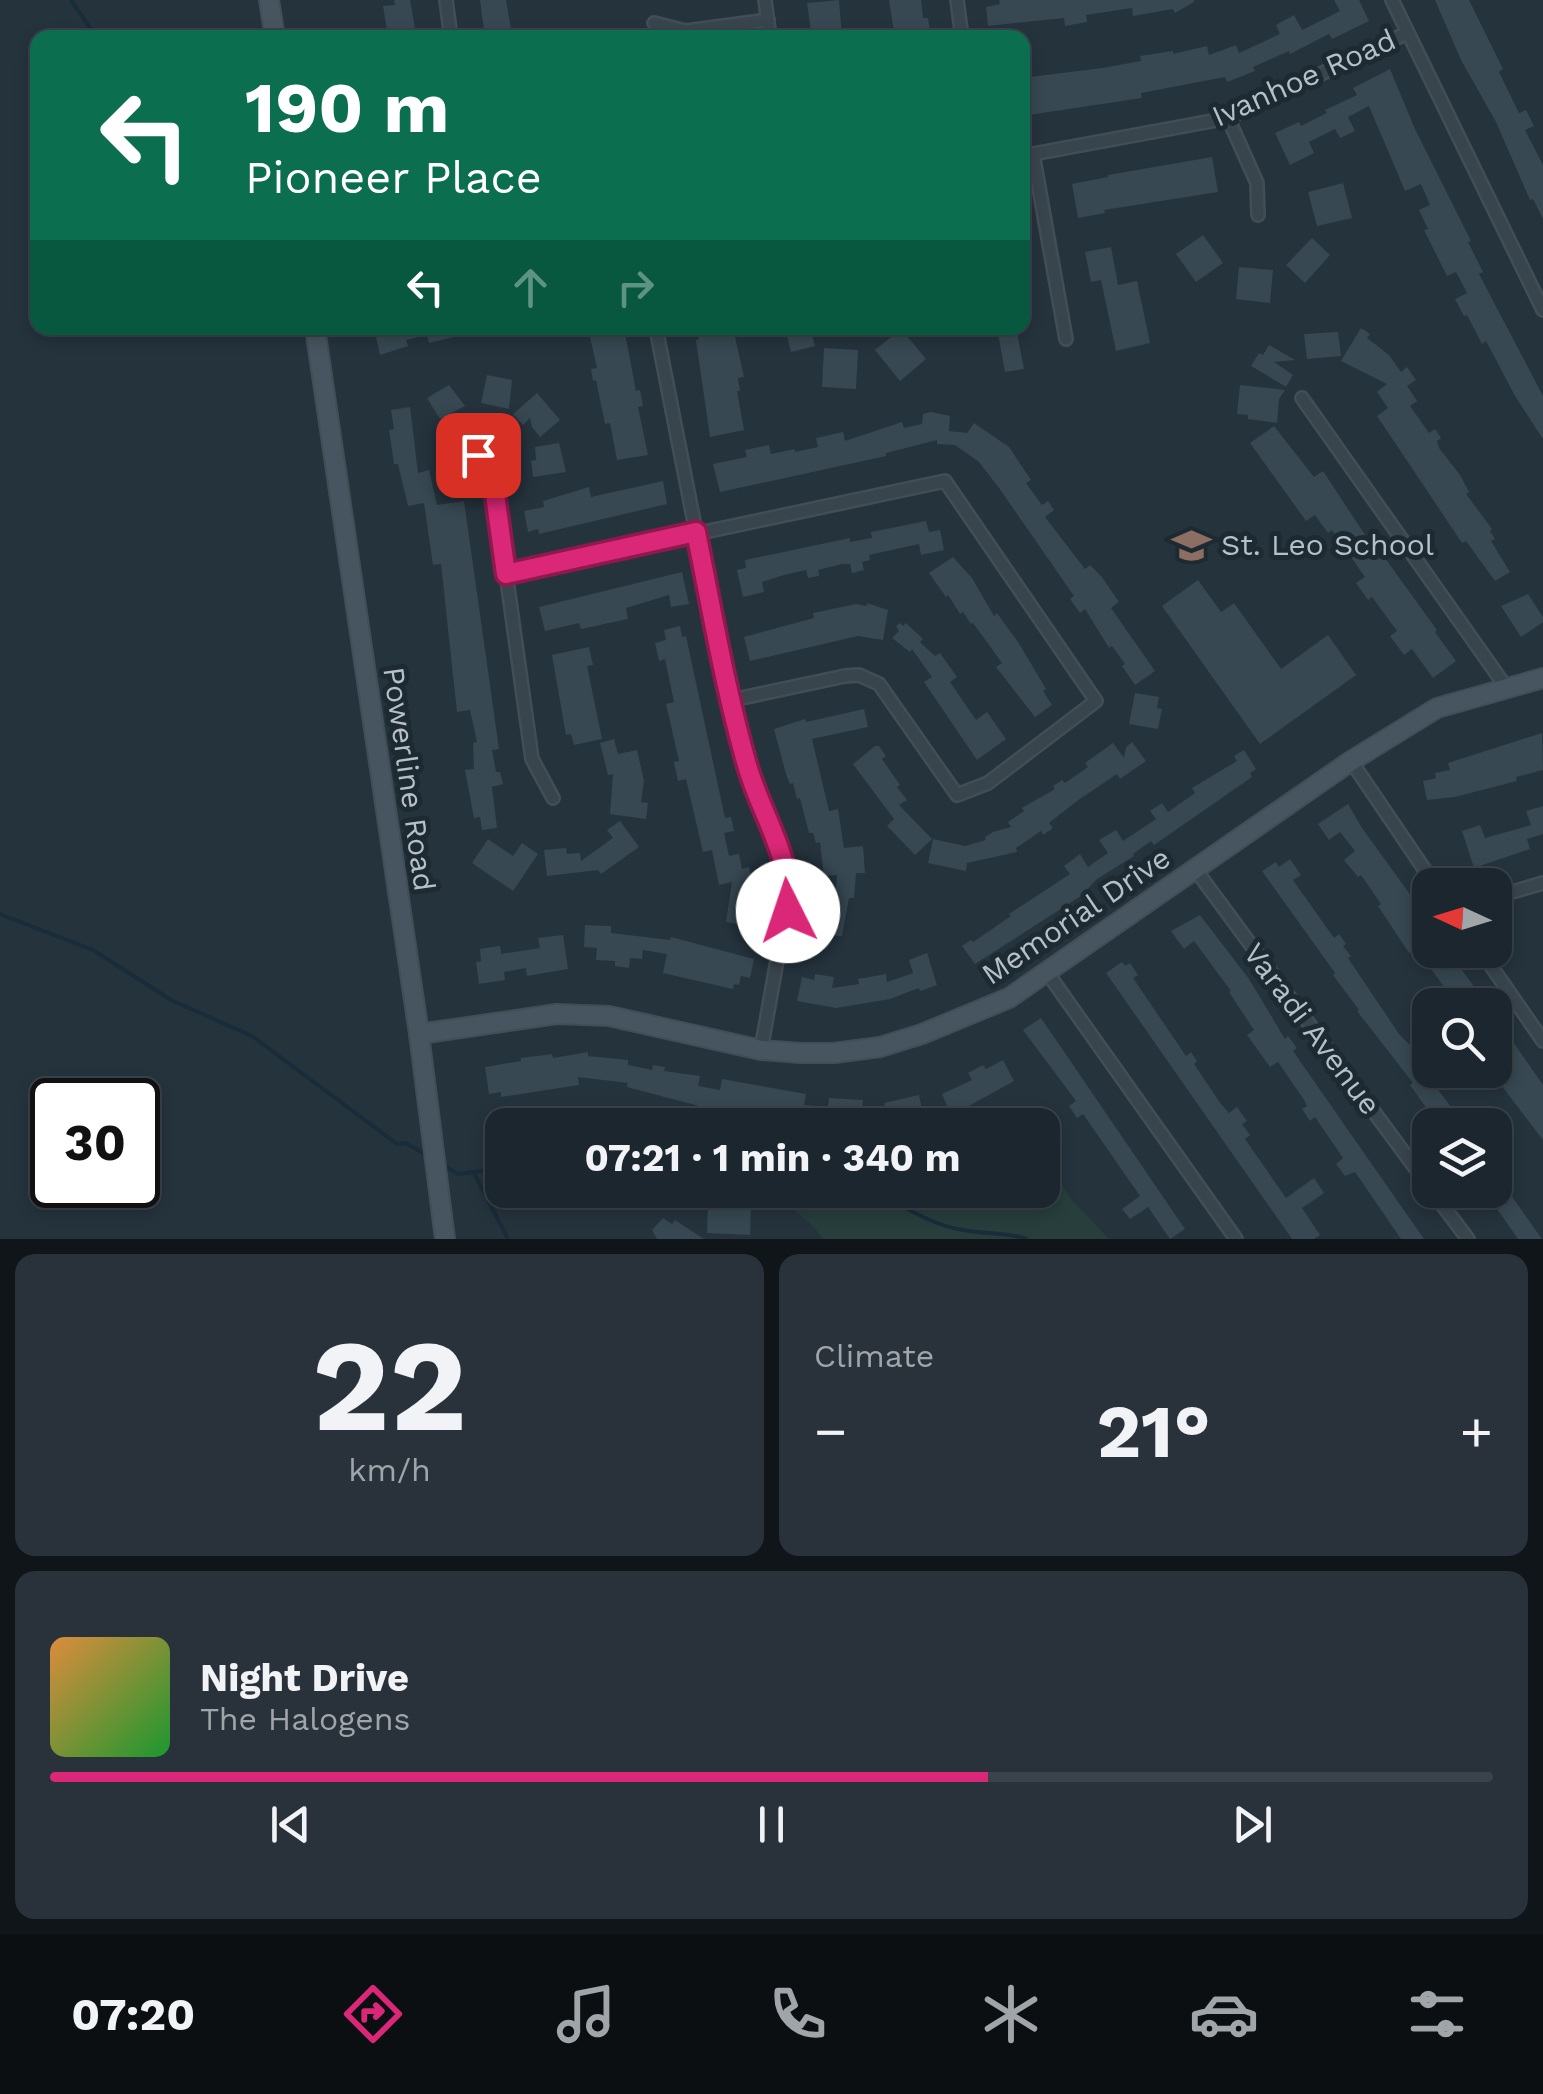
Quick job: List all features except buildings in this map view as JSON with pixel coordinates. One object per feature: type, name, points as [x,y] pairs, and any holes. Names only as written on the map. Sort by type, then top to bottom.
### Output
[{"type":"main road","points":[[269,0],[273,30]]},
{"type":"main road","name":"Powerline Road","points":[[316,335],[445,1239]]},
{"type":"main road","name":"Memorial Drive","points":[[418,1034],[557,1014],[609,1016],[760,1050],[834,1054],[880,1047],[961,1021],[1009,998],[1351,762],[1437,708],[1543,678]]},
{"type":"street","points":[[446,0],[450,30]]},
{"type":"street","points":[[765,0],[769,30]]},
{"type":"street","points":[[956,0],[961,30]]},
{"type":"street","points":[[1392,0],[1541,304]]},
{"type":"street","points":[[693,30],[768,20]]},
{"type":"street","points":[[654,23],[682,30]]},
{"type":"street","name":"Ivanhoe Road","points":[[1030,155],[1228,118],[1407,33]]},
{"type":"street","points":[[1228,118],[1257,183],[1258,215]]},
{"type":"street","points":[[1030,165],[1066,339]]},
{"type":"street","points":[[657,335],[748,768],[786,864],[790,888],[760,1050]]},
{"type":"street","points":[[1302,398],[1506,688]]},
{"type":"street","points":[[478,455],[494,487],[532,759],[553,798]]},
{"type":"street","points":[[506,574],[945,482],[1096,702],[988,783],[957,795],[879,684],[870,678],[844,676],[732,700]]},
{"type":"street","points":[[1351,762],[1423,868]]},
{"type":"street","name":"Varadi Avenue","points":[[1195,869],[1412,1163]]},
{"type":"street","points":[[1512,893],[1543,883]]},
{"type":"street","points":[[1493,968],[1543,1040]]},
{"type":"street","points":[[1046,971],[1236,1239]]},
{"type":"street","name":"Varadi Avenue","points":[[1445,1208],[1468,1239]]},
{"type":"green space","points":[[1060,1182],[1109,1239],[823,1239],[792,1208],[1060,1208]]},
{"type":"waterway","points":[[71,0],[92,30]]},
{"type":"waterway","points":[[0,914],[93,950],[171,1000],[252,1036],[397,1144],[405,1143],[427,1155]]},
{"type":"waterway","points":[[443,1165],[458,1174],[485,1170]]},
{"type":"waterway","points":[[474,1173],[508,1239]]},
{"type":"waterway","points":[[907,1208],[945,1226],[1026,1239]]},
{"type":"place","name":"St. Leo School","points":[[1191,545]]},
{"type":"route","points":[[478,455],[494,487],[506,574],[696,532],[748,768],[786,864],[788,911]]}]
